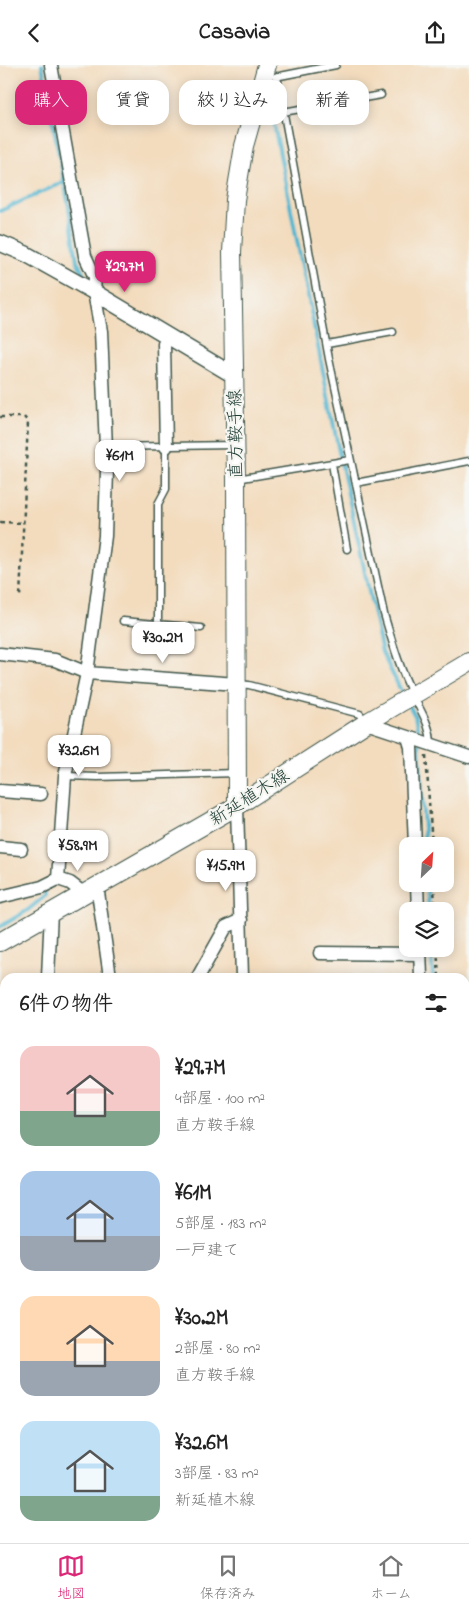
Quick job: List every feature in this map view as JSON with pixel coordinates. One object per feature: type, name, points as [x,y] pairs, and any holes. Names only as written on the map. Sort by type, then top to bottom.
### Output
[{"type":"main road","name":"直方鞍手線","points":[[237,807],[236,479],[232,252],[235,200],[244,146],[269,73]]},
{"type":"main road","name":"新延植木線","points":[[0,942],[90,889],[237,807],[366,723],[469,662]]},
{"type":"street","points":[[51,65],[85,256],[95,277],[94,292],[101,331],[107,471],[104,535],[87,673],[65,776],[58,879]]},
{"type":"street","points":[[0,243],[94,292],[233,375]]},
{"type":"street","points":[[166,447],[164,344],[168,336]]},
{"type":"street","points":[[0,654],[55,660],[87,673],[237,684]]},
{"type":"street","points":[[366,723],[469,757]]},
{"type":"street","points":[[408,737],[411,747],[415,837]]},
{"type":"street","points":[[0,791],[41,794]]},
{"type":"street","points":[[237,807],[242,973]]},
{"type":"street","points":[[0,847],[21,849]]},
{"type":"street","points":[[0,897],[42,887],[58,879],[90,889],[109,973]]},
{"type":"street","points":[[48,973],[50,912]]},
{"type":"street","points":[[200,973],[226,927],[241,920]]},
{"type":"street","points":[[320,953],[399,951]]},
{"type":"street","points":[[420,957],[421,973]]},
{"type":"lane","points":[[269,73],[336,65]]},
{"type":"lane","points":[[287,111],[381,95]]},
{"type":"lane","points":[[285,125],[326,344],[384,614],[394,648],[431,735],[431,745]]},
{"type":"lane","points":[[326,344],[393,332]]},
{"type":"lane","points":[[106,447],[235,445]]},
{"type":"lane","points":[[158,624],[158,505],[166,489],[166,447]]},
{"type":"lane","points":[[236,479],[350,460]]},
{"type":"lane","points":[[356,483],[469,461]]},
{"type":"lane","points":[[332,464],[347,549]]},
{"type":"lane","points":[[123,621],[201,628]]},
{"type":"lane","points":[[237,684],[249,685],[360,714],[366,723]]},
{"type":"lane","points":[[65,776],[98,777],[237,773]]},
{"type":"path","points":[[0,417],[24,417],[28,422],[20,597]]},
{"type":"path","points":[[0,521],[23,523]]},
{"type":"path","points":[[431,745],[426,753],[431,837]]},
{"type":"path","points":[[438,957],[439,973]]},
{"type":"waterway","points":[[42,65],[68,201],[77,261],[85,277]]},
{"type":"waterway","points":[[274,125],[339,452],[382,652],[403,695]]},
{"type":"waterway","points":[[0,211],[64,182]]},
{"type":"waterway","points":[[408,703],[415,716],[419,737]]},
{"type":"waterway","points":[[419,744],[424,837]]},
{"type":"waterway","points":[[0,927],[28,910],[45,896],[45,892]]},
{"type":"waterway","points":[[428,893],[428,902]]},
{"type":"waterway","points":[[432,957],[433,973]]}]
